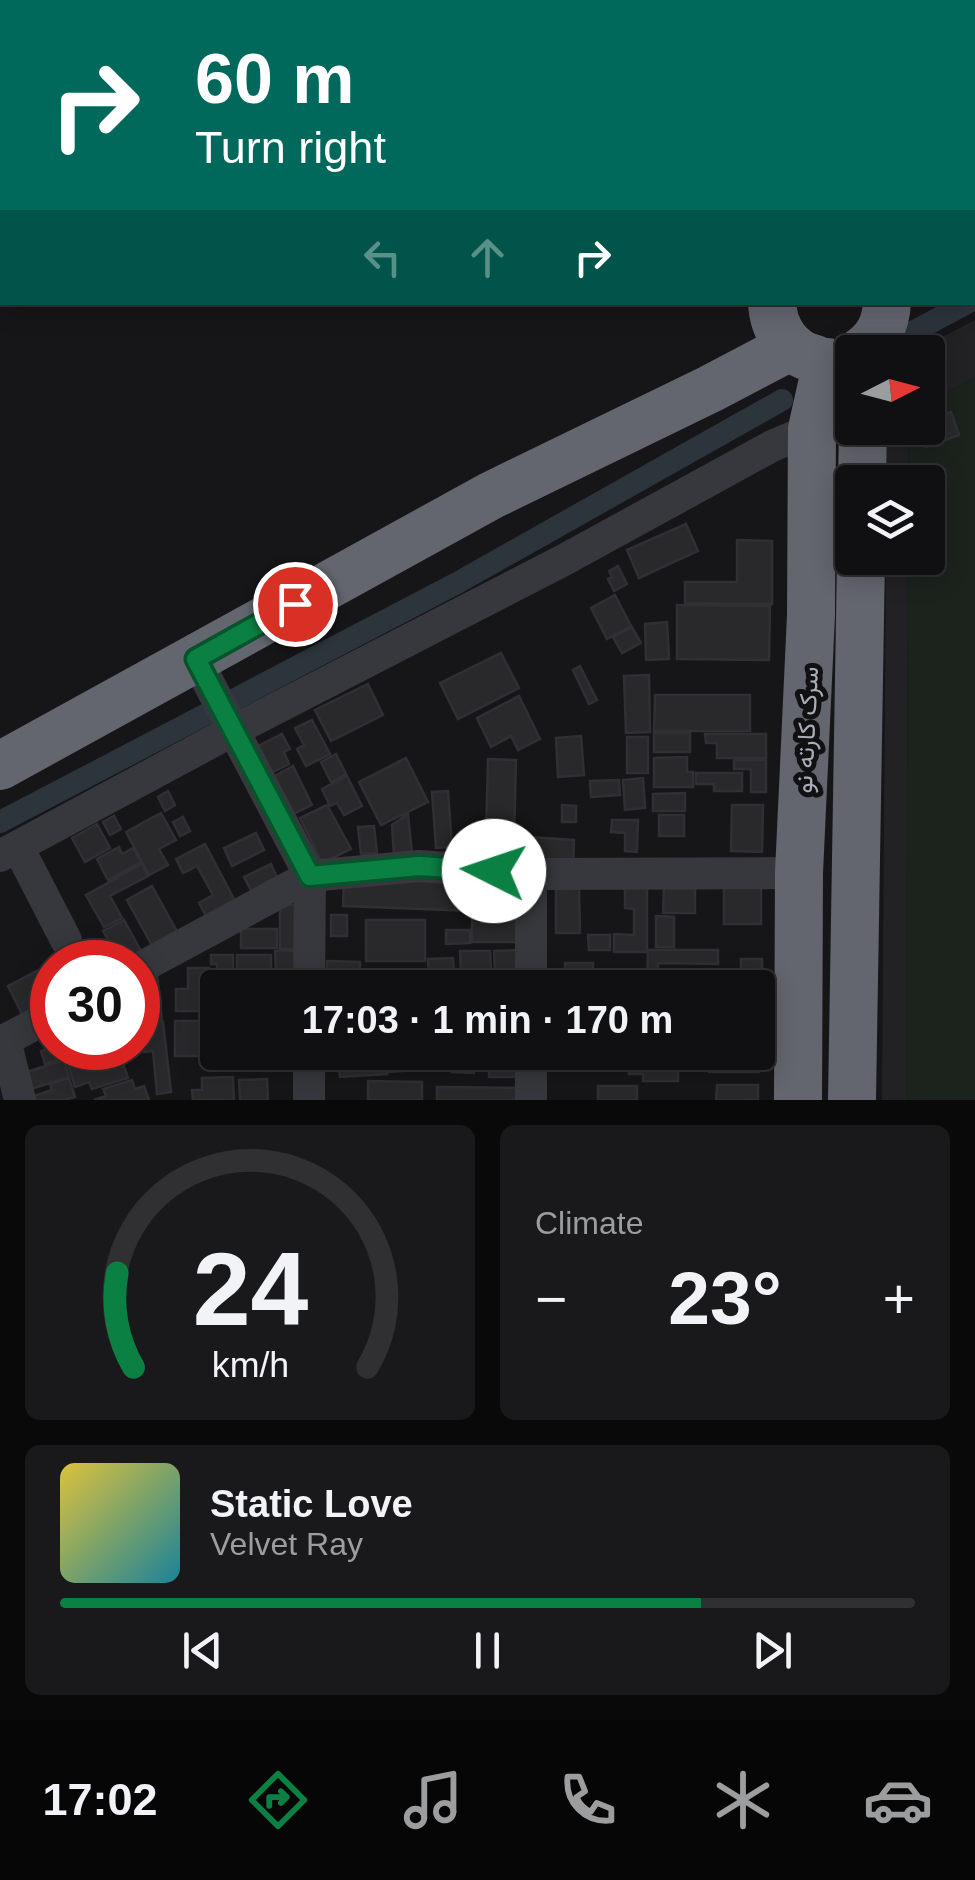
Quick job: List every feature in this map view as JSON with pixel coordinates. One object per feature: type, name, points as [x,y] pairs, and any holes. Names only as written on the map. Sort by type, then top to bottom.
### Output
[{"type":"highway","points":[[0,766],[206,678],[492,496],[710,389],[844,333]]},
{"type":"highway","name":"سرک کارته نو","points":[[798,1100],[799,873],[811,615],[812,429],[844,333]]},
{"type":"highway","name":"سرک کارته نو","points":[[852,1100],[861,575]]},
{"type":"street","points":[[66,940],[9,852],[231,729],[562,561],[772,446],[812,429]]},
{"type":"street","points":[[206,678],[310,876],[310,970]]},
{"type":"street","points":[[160,957],[310,876],[419,866],[531,874],[799,873]]},
{"type":"street","points":[[531,874],[531,970]]},
{"type":"street","points":[[20,1100],[5,1040],[30,1026]]},
{"type":"street","points":[[309,1070],[309,1100]]},
{"type":"street","points":[[531,1070],[532,1100]]},
{"type":"shaded area","points":[[975,320],[975,377],[945,394],[945,335]]},
{"type":"shaded area","points":[[975,377],[975,1100],[906,1100],[908,575],[945,575],[945,465],[908,465],[909,445],[945,445],[945,394]]},
{"type":"shaded area","points":[[887,445],[909,445],[908,465],[886,465]]},
{"type":"shaded area","points":[[886,575],[908,575],[906,1100],[882,1100]]},
{"type":"building","points":[[951,412],[959,435],[945,440],[945,414]]},
{"type":"building","points":[[686,524],[698,551],[639,578],[627,550]]},
{"type":"building","points":[[737,540],[772,541],[772,604],[685,603],[685,582],[737,582]]},
{"type":"building","points":[[618,566],[627,584],[614,591],[609,571]]},
{"type":"building","points":[[615,595],[631,626],[607,639],[591,608]]},
{"type":"building","points":[[677,605],[770,606],[769,660],[677,659]]},
{"type":"building","points":[[667,622],[669,659],[646,660],[645,624]]},
{"type":"building","points":[[632,627],[641,643],[622,653],[613,637]]},
{"type":"building","points":[[501,653],[519,688],[458,719],[440,683]]},
{"type":"building","points":[[580,666],[597,700],[589,704],[573,670]]},
{"type":"building","points":[[649,675],[650,732],[626,733],[624,676]]},
{"type":"building","points":[[368,684],[383,715],[331,741],[315,710]]},
{"type":"building","points":[[655,695],[750,695],[750,731],[654,731]]},
{"type":"building","points":[[519,696],[540,739],[518,750],[511,736],[491,747],[477,718]]},
{"type":"building","points":[[312,720],[330,754],[306,766],[297,749],[304,745],[295,728]]},
{"type":"building","points":[[654,733],[690,733],[690,752],[654,752]]},
{"type":"building","points":[[282,734],[290,749],[284,752],[289,764],[269,774],[256,747]]},
{"type":"building","points":[[705,734],[766,734],[766,758],[717,758],[717,743],[706,743]]},
{"type":"building","points":[[581,736],[584,775],[558,777],[556,738]]},
{"type":"building","points":[[627,737],[648,737],[648,773],[627,773]]},
{"type":"building","points":[[336,754],[346,774],[331,782],[321,762]]},
{"type":"building","points":[[687,757],[693,787],[654,787],[654,758]]},
{"type":"building","points":[[406,758],[428,802],[381,825],[359,782]]},
{"type":"building","points":[[488,759],[516,760],[514,837],[486,837]]},
{"type":"building","points":[[734,760],[766,760],[766,792],[751,792],[751,769],[734,769]]},
{"type":"building","points":[[293,766],[312,805],[291,815],[273,777]]},
{"type":"building","points":[[696,773],[742,773],[742,791],[714,791],[714,784],[696,784]]},
{"type":"building","points":[[347,776],[362,806],[344,815],[337,803],[330,806],[322,789]]},
{"type":"building","points":[[643,778],[645,808],[625,810],[623,780]]},
{"type":"building","points":[[619,780],[620,795],[591,797],[590,781]]},
{"type":"building","points":[[168,791],[175,805],[165,811],[158,797]]},
{"type":"building","points":[[448,791],[452,847],[436,848],[432,792]]},
{"type":"building","points":[[685,793],[685,811],[653,811],[653,794]]},
{"type":"building","points":[[327,805],[351,849],[322,863],[300,818]]},
{"type":"building","points":[[562,805],[576,806],[576,822],[562,822]]},
{"type":"building","points":[[732,805],[763,805],[762,852],[731,851]]},
{"type":"building","points":[[161,813],[176,840],[159,849],[168,865],[149,875],[126,832]]},
{"type":"building","points":[[408,814],[412,854],[394,856],[392,825]]},
{"type":"building","points":[[659,815],[684,815],[684,836],[659,836]]},
{"type":"building","points":[[114,816],[121,829],[110,835],[103,822]]},
{"type":"building","points":[[183,817],[190,831],[180,836],[173,822]]},
{"type":"building","points":[[612,820],[638,820],[637,852],[625,851],[625,833],[611,832]]},
{"type":"building","points":[[97,824],[110,848],[85,862],[72,838]]},
{"type":"building","points":[[374,826],[377,853],[361,854],[358,827]]},
{"type":"building","points":[[256,833],[264,850],[232,866],[224,848]]},
{"type":"building","points":[[528,837],[574,840],[573,868],[526,866]]},
{"type":"building","points":[[205,844],[235,901],[206,916],[199,903],[213,895],[197,866],[183,873],[176,859]]},
{"type":"building","points":[[119,847],[122,854],[133,848],[141,862],[108,880],[97,859]]},
{"type":"building","points":[[142,864],[148,876],[110,896],[122,918],[104,927],[86,895]]},
{"type":"building","points":[[271,864],[279,882],[253,894],[244,877]]},
{"type":"building","points":[[344,877],[474,882],[473,911],[343,906]]},
{"type":"building","points":[[487,883],[525,883],[525,942],[472,942],[472,916],[487,916]]},
{"type":"building","points":[[152,886],[179,935],[160,946],[160,940],[149,940],[127,900]]},
{"type":"building","points":[[664,886],[695,886],[695,913],[663,913]]},
{"type":"building","points":[[556,887],[579,887],[580,933],[556,933]]},
{"type":"building","points":[[625,887],[647,887],[647,952],[614,952],[614,934],[634,935],[634,909],[625,908]]},
{"type":"building","points":[[724,887],[761,887],[761,924],[724,924]]},
{"type":"building","points":[[280,905],[305,905],[304,949],[280,949]]},
{"type":"building","points":[[331,915],[347,915],[347,936],[331,936]]},
{"type":"building","points":[[656,916],[674,917],[674,947],[656,947]]},
{"type":"building","points":[[124,920],[135,940],[108,940],[103,931]]},
{"type":"building","points":[[366,920],[425,920],[425,961],[366,961]]},
{"type":"building","points":[[241,929],[277,929],[277,948],[241,948]]},
{"type":"building","points":[[446,930],[470,930],[470,943],[446,944]]},
{"type":"building","points":[[588,935],[610,935],[610,950],[589,950]]},
{"type":"building","points":[[526,950],[527,970],[495,970],[494,951]]},
{"type":"building","points":[[648,950],[718,950],[718,964],[658,963],[658,970],[647,970]]},
{"type":"building","points":[[275,951],[305,951],[305,970],[276,970]]},
{"type":"building","points":[[460,951],[490,951],[491,970],[461,970]]},
{"type":"building","points":[[211,955],[233,955],[233,970],[217,970],[217,964],[211,964]]},
{"type":"building","points":[[237,955],[271,955],[271,970],[237,970]]},
{"type":"building","points":[[453,958],[454,970],[429,970],[428,959]]},
{"type":"building","points":[[741,959],[762,959],[762,970],[741,970]]},
{"type":"building","points":[[327,961],[360,962],[360,970],[327,970]]},
{"type":"building","points":[[565,963],[593,963],[593,970],[565,970]]},
{"type":"building","points":[[188,968],[209,968],[200,970],[200,1011],[176,1011],[176,989],[188,989]]},
{"type":"building","points":[[30,974],[30,1010],[22,1014],[8,986]]},
{"type":"building","points":[[175,1021],[200,1021],[200,1056],[175,1056]]},
{"type":"building","points":[[163,1022],[171,1092],[157,1094],[155,1070],[160,1070]]},
{"type":"building","points":[[67,1070],[69,1077],[25,1091],[20,1074]]},
{"type":"building","points":[[70,1070],[125,1070],[128,1078],[92,1089],[89,1082],[75,1087]]},
{"type":"building","points":[[339,1070],[387,1070],[387,1074],[340,1077]]},
{"type":"building","points":[[489,1070],[524,1070],[524,1077],[489,1077]]},
{"type":"building","points":[[629,1070],[678,1070],[678,1081],[643,1081],[643,1074],[629,1074]]},
{"type":"building","points":[[709,1070],[759,1070],[759,1072]]},
{"type":"building","points":[[233,1077],[234,1100],[193,1100],[192,1090],[202,1090],[202,1078]]},
{"type":"building","points":[[69,1078],[75,1097],[29,1100],[52,1090],[50,1084]]},
{"type":"building","points":[[267,1079],[268,1100],[240,1100],[239,1080]]},
{"type":"building","points":[[132,1080],[135,1089],[144,1086],[149,1100],[94,1100],[106,1096],[103,1089]]},
{"type":"building","points":[[368,1081],[422,1082],[422,1100],[368,1100]]},
{"type":"building","points":[[717,1085],[758,1085],[758,1100],[716,1100]]},
{"type":"building","points":[[598,1086],[637,1086],[637,1100],[598,1100]]},
{"type":"building","points":[[437,1087],[525,1088],[525,1100],[437,1100]]},
{"type":"waterway","points":[[907,335],[963,305]]},
{"type":"waterway","points":[[0,822],[457,583],[782,400]]},
{"type":"route","points":[[295,604],[196,659],[310,876],[419,866],[494,871]]}]
